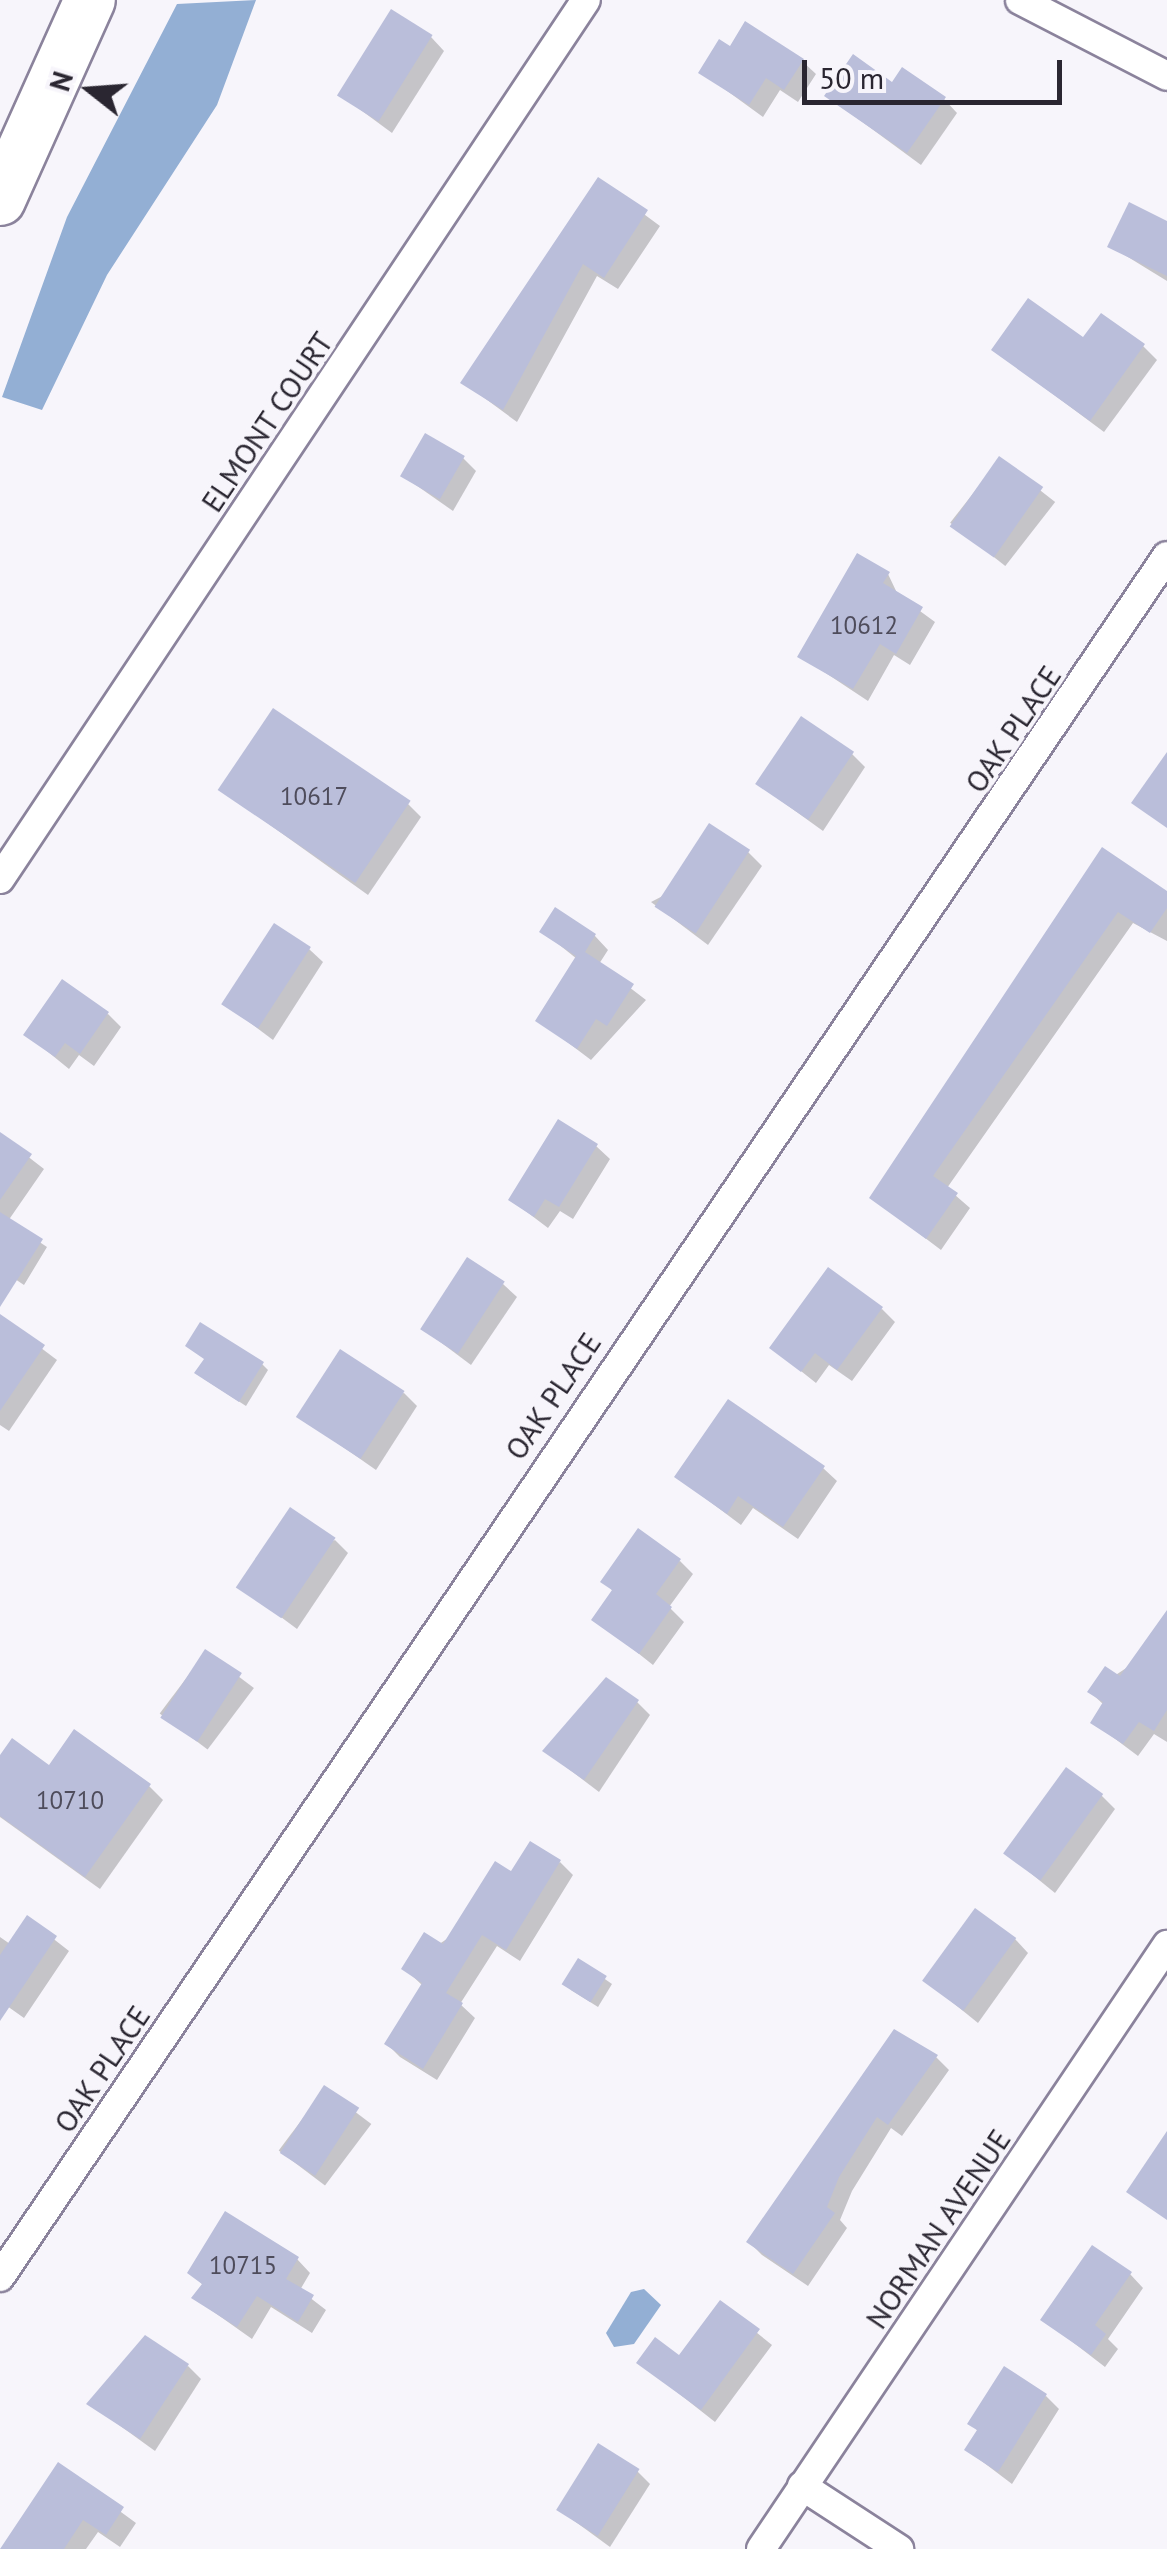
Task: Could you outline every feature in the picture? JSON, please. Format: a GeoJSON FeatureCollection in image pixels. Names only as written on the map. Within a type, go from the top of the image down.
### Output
{"type":"FeatureCollection","features":[{"type":"Feature","properties":{"kind":"highway"},"geometry":{"type":"LineString","coordinates":[[0,200],[90,0]]}},
{"type":"Feature","properties":{"kind":"street","name":"ELMONT COURT"},"geometry":{"type":"LineString","coordinates":[[0,879],[586,0]]}},
{"type":"Feature","properties":{"kind":"street"},"geometry":{"type":"LineString","coordinates":[[1020,0],[1167,76]]}},
{"type":"Feature","properties":{"kind":"street","name":"OAK PLACE"},"geometry":{"type":"LineString","coordinates":[[0,2277],[1167,556]]}},
{"type":"Feature","properties":{"kind":"street","name":"NORMAN AVENUE"},"geometry":{"type":"LineString","coordinates":[[761,2549],[1167,1945]]}},
{"type":"Feature","properties":{"kind":"street"},"geometry":{"type":"LineString","coordinates":[[802,2486],[899,2549]]}},
{"type":"Feature","properties":{"kind":"water"},"geometry":{"type":"Polygon","coordinates":[[[256,0],[217,105],[107,275],[42,410],[2,397],[67,217],[177,4],[256,0]]]}},
{"type":"Feature","properties":{"kind":"water"},"geometry":{"type":"Polygon","coordinates":[[[644,2289],[661,2305],[634,2344],[614,2347],[606,2333],[631,2292],[644,2289]]]}},
{"type":"Feature","properties":{"kind":"building"},"geometry":{"type":"Polygon","coordinates":[[[391,9],[433,35],[379,121],[337,96],[391,9]]]}},
{"type":"Feature","properties":{"kind":"building"},"geometry":{"type":"Polygon","coordinates":[[[745,21],[804,59],[784,90],[766,78],[749,105],[698,73],[719,39],[730,46],[745,21]]]}},
{"type":"Feature","properties":{"kind":"building"},"geometry":{"type":"Polygon","coordinates":[[[853,54],[892,82],[902,67],[946,97],[907,153],[824,96],[853,54]]]}},
{"type":"Feature","properties":{"kind":"building"},"geometry":{"type":"Polygon","coordinates":[[[598,177],[648,210],[604,278],[583,264],[503,410],[460,383],[598,177]]]}},
{"type":"Feature","properties":{"kind":"building"},"geometry":{"type":"Polygon","coordinates":[[[1129,202],[1167,221],[1167,276],[1107,247],[1129,202]]]}},
{"type":"Feature","properties":{"kind":"building"},"geometry":{"type":"Polygon","coordinates":[[[1028,298],[1083,337],[1101,313],[1145,344],[1090,421],[991,350],[1028,298]]]}},
{"type":"Feature","properties":{"kind":"building"},"geometry":{"type":"Polygon","coordinates":[[[425,433],[465,456],[440,499],[400,476],[425,433]]]}},
{"type":"Feature","properties":{"kind":"building"},"geometry":{"type":"Polygon","coordinates":[[[999,456],[1043,487],[994,557],[950,526],[999,456]]]}},
{"type":"Feature","properties":{"kind":"building"},"geometry":{"type":"Polygon","coordinates":[[[857,553],[890,572],[883,583],[923,607],[896,654],[880,644],[853,689],[797,657],[857,553]]]}},
{"type":"Feature","properties":{"kind":"building"},"geometry":{"type":"Polygon","coordinates":[[[273,708],[411,801],[355,883],[218,790],[273,708]]]}},
{"type":"Feature","properties":{"kind":"building"},"geometry":{"type":"Polygon","coordinates":[[[801,716],[854,752],[808,820],[755,784],[801,716]]]}},
{"type":"Feature","properties":{"kind":"building"},"geometry":{"type":"Polygon","coordinates":[[[1167,752],[1167,828],[1131,803],[1167,752]]]}},
{"type":"Feature","properties":{"kind":"building"},"geometry":{"type":"Polygon","coordinates":[[[709,823],[750,850],[696,934],[655,907],[709,823]]]}},
{"type":"Feature","properties":{"kind":"building"},"geometry":{"type":"Polygon","coordinates":[[[1102,847],[1167,891],[1167,908],[1150,933],[1118,912],[933,1176],[958,1193],[926,1239],[869,1198],[1102,847]]]}},
{"type":"Feature","properties":{"kind":"building"},"geometry":{"type":"Polygon","coordinates":[[[555,907],[596,934],[585,952],[634,984],[607,1026],[596,1019],[577,1049],[535,1021],[576,956],[539,932],[555,907]]]}},
{"type":"Feature","properties":{"kind":"building"},"geometry":{"type":"Polygon","coordinates":[[[274,923],[311,947],[258,1028],[221,1004],[274,923]]]}},
{"type":"Feature","properties":{"kind":"building"},"geometry":{"type":"Polygon","coordinates":[[[62,979],[109,1012],[80,1054],[65,1043],[55,1057],[23,1035],[62,979]]]}},
{"type":"Feature","properties":{"kind":"building"},"geometry":{"type":"Polygon","coordinates":[[[558,1119],[598,1144],[559,1207],[545,1199],[534,1217],[508,1200],[558,1119]]]}},
{"type":"Feature","properties":{"kind":"building"},"geometry":{"type":"Polygon","coordinates":[[[0,1132],[32,1154],[0,1200],[0,1132]]]}},
{"type":"Feature","properties":{"kind":"building"},"geometry":{"type":"Polygon","coordinates":[[[0,1212],[43,1239],[0,1307],[0,1212]]]}},
{"type":"Feature","properties":{"kind":"building"},"geometry":{"type":"Polygon","coordinates":[[[467,1257],[505,1282],[458,1354],[420,1329],[467,1257]]]}},
{"type":"Feature","properties":{"kind":"building"},"geometry":{"type":"Polygon","coordinates":[[[828,1267],[883,1307],[837,1370],[815,1353],[801,1372],[769,1348],[828,1267]]]}},
{"type":"Feature","properties":{"kind":"building"},"geometry":{"type":"Polygon","coordinates":[[[0,1314],[45,1345],[0,1411],[0,1314]]]}},
{"type":"Feature","properties":{"kind":"building"},"geometry":{"type":"Polygon","coordinates":[[[200,1322],[264,1362],[239,1402],[194,1373],[204,1359],[185,1346],[200,1322]]]}},
{"type":"Feature","properties":{"kind":"building"},"geometry":{"type":"Polygon","coordinates":[[[340,1349],[405,1391],[360,1459],[296,1417],[340,1349]]]}},
{"type":"Feature","properties":{"kind":"building"},"geometry":{"type":"Polygon","coordinates":[[[728,1399],[825,1466],[783,1527],[738,1496],[727,1514],[674,1477],[728,1399]]]}},
{"type":"Feature","properties":{"kind":"building"},"geometry":{"type":"Polygon","coordinates":[[[290,1507],[336,1538],[281,1618],[236,1587],[290,1507]]]}},
{"type":"Feature","properties":{"kind":"building"},"geometry":{"type":"Polygon","coordinates":[[[638,1528],[681,1559],[656,1594],[672,1607],[639,1654],[591,1620],[612,1590],[600,1582],[638,1528]]]}},
{"type":"Feature","properties":{"kind":"building"},"geometry":{"type":"Polygon","coordinates":[[[1167,1610],[1167,1710],[1154,1731],[1139,1722],[1123,1744],[1090,1723],[1103,1702],[1087,1692],[1105,1666],[1120,1676],[1167,1610]]]}},
{"type":"Feature","properties":{"kind":"building"},"geometry":{"type":"Polygon","coordinates":[[[205,1649],[242,1673],[197,1742],[160,1718],[205,1649]]]}},
{"type":"Feature","properties":{"kind":"building"},"geometry":{"type":"Polygon","coordinates":[[[606,1677],[639,1700],[584,1780],[542,1751],[606,1677]]]}},
{"type":"Feature","properties":{"kind":"building"},"geometry":{"type":"Polygon","coordinates":[[[74,1729],[151,1784],[85,1877],[0,1816],[0,1755],[12,1738],[49,1765],[74,1729]]]}},
{"type":"Feature","properties":{"kind":"building"},"geometry":{"type":"Polygon","coordinates":[[[1066,1767],[1103,1794],[1040,1881],[1003,1854],[1066,1767]]]}},
{"type":"Feature","properties":{"kind":"building"},"geometry":{"type":"Polygon","coordinates":[[[530,1841],[561,1860],[506,1950],[482,1935],[446,1993],[463,2003],[423,2069],[384,2044],[422,1983],[401,1969],[424,1932],[443,1944],[495,1861],[511,1871],[530,1841]]]}},
{"type":"Feature","properties":{"kind":"building"},"geometry":{"type":"Polygon","coordinates":[[[975,1908],[1016,1938],[963,2011],[922,1981],[975,1908]]]}},
{"type":"Feature","properties":{"kind":"building"},"geometry":{"type":"Polygon","coordinates":[[[27,1915],[57,1936],[0,2021],[0,1955],[27,1915]]]}},
{"type":"Feature","properties":{"kind":"building"},"geometry":{"type":"Polygon","coordinates":[[[578,1958],[607,1976],[590,2002],[562,1984],[578,1958]]]}},
{"type":"Feature","properties":{"kind":"building"},"geometry":{"type":"Polygon","coordinates":[[[894,2029],[938,2055],[888,2125],[877,2117],[839,2177],[827,2207],[835,2213],[793,2274],[746,2242],[894,2029]]]}},
{"type":"Feature","properties":{"kind":"building"},"geometry":{"type":"Polygon","coordinates":[[[324,2085],[359,2108],[315,2176],[280,2153],[324,2085]]]}},
{"type":"Feature","properties":{"kind":"building"},"geometry":{"type":"Polygon","coordinates":[[[1167,2131],[1167,2220],[1126,2192],[1167,2131]]]}},
{"type":"Feature","properties":{"kind":"building"},"geometry":{"type":"Polygon","coordinates":[[[225,2211],[299,2257],[286,2279],[314,2295],[298,2322],[257,2296],[237,2327],[191,2298],[202,2284],[187,2273],[225,2211]]]}},
{"type":"Feature","properties":{"kind":"building"},"geometry":{"type":"Polygon","coordinates":[[[1092,2245],[1132,2272],[1095,2325],[1106,2334],[1091,2355],[1040,2320],[1092,2245]]]}},
{"type":"Feature","properties":{"kind":"building"},"geometry":{"type":"Polygon","coordinates":[[[720,2300],[760,2329],[701,2410],[636,2363],[655,2337],[679,2355],[720,2300]]]}},
{"type":"Feature","properties":{"kind":"building"},"geometry":{"type":"Polygon","coordinates":[[[145,2335],[189,2364],[140,2439],[86,2404],[145,2335]]]}},
{"type":"Feature","properties":{"kind":"building"},"geometry":{"type":"Polygon","coordinates":[[[1004,2366],[1047,2394],[998,2472],[964,2450],[977,2430],[967,2424],[1004,2366]]]}},
{"type":"Feature","properties":{"kind":"building"},"geometry":{"type":"Polygon","coordinates":[[[598,2443],[640,2469],[598,2536],[556,2510],[598,2443]]]}},
{"type":"Feature","properties":{"kind":"building"},"geometry":{"type":"Polygon","coordinates":[[[58,2462],[124,2507],[106,2535],[83,2520],[64,2549],[0,2549],[58,2462]]]}}]}
